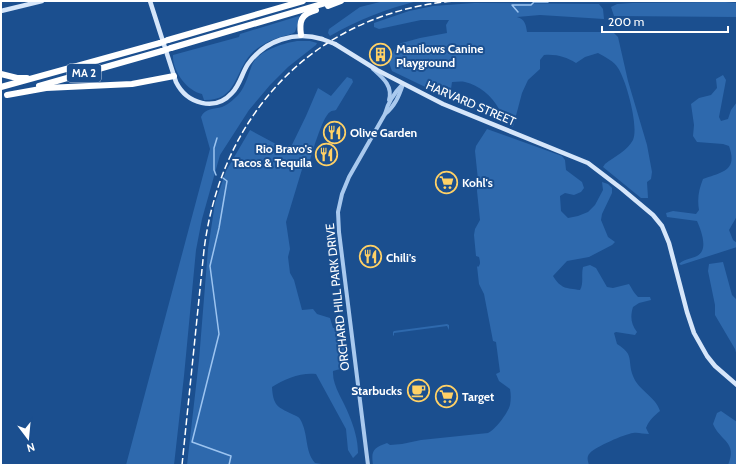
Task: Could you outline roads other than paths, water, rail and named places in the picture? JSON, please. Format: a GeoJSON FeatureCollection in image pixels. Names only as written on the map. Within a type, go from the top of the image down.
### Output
{"type":"FeatureCollection","features":[{"type":"Feature","properties":{"kind":"highway","name":"MA 2"},"geometry":{"type":"LineString","coordinates":[[1,87],[160,43],[303,1]]}},
{"type":"Feature","properties":{"kind":"highway","name":"MA 2"},"geometry":{"type":"LineString","coordinates":[[4,95],[162,51],[332,1]]}},
{"type":"Feature","properties":{"kind":"highway"},"geometry":{"type":"LineString","coordinates":[[301,35],[301,22],[305,14],[341,1]]}},
{"type":"Feature","properties":{"kind":"highway"},"geometry":{"type":"LineString","coordinates":[[1,74],[17,78],[40,77]]}},
{"type":"Feature","properties":{"kind":"highway"},"geometry":{"type":"LineString","coordinates":[[4,95],[46,88],[132,84],[174,76]]}},
{"type":"Feature","properties":{"kind":"main road"},"geometry":{"type":"LineString","coordinates":[[1,11],[42,1]]}},
{"type":"Feature","properties":{"kind":"main road","name":"HARVARD STREET"},"geometry":{"type":"LineString","coordinates":[[151,2],[179,88],[192,100],[204,104],[216,103],[224,100],[234,92],[248,65],[264,48],[278,40],[301,35],[322,39],[335,44],[403,84],[462,112],[588,163],[653,215],[662,226],[668,239],[687,312],[699,342],[715,366],[737,385]]}},
{"type":"Feature","properties":{"kind":"street"},"geometry":{"type":"LineString","coordinates":[[367,64],[382,77],[388,86],[390,93],[387,106]]}},
{"type":"Feature","properties":{"kind":"street","name":"ORCHARD HILL PARK DRIVE"},"geometry":{"type":"LineString","coordinates":[[368,465],[339,232],[338,212],[347,181],[385,114],[387,106],[395,92],[403,84]]}},
{"type":"Feature","properties":{"kind":"street","name":"ORCHARD HILL PARK DRIVE"},"geometry":{"type":"LineString","coordinates":[[385,114],[392,108],[400,95],[403,84]]}},
{"type":"Feature","properties":{"kind":"waterway"},"geometry":{"type":"LineString","coordinates":[[518,12],[512,5],[531,5],[534,2],[548,2]]}},
{"type":"Feature","properties":{"kind":"waterway"},"geometry":{"type":"LineString","coordinates":[[216,175],[214,170],[214,148],[217,138]]}},
{"type":"Feature","properties":{"kind":"waterway"},"geometry":{"type":"LineString","coordinates":[[223,178],[227,181],[219,228],[210,266],[219,334],[192,442],[231,456],[229,465]]}},
{"type":"Feature","properties":{"kind":"railway"},"geometry":{"type":"LineString","coordinates":[[182,465],[204,250],[214,201],[231,156],[254,115],[283,79],[318,50],[358,26],[403,10],[453,1]]}},
{"type":"Feature","properties":{"kind":"place","name":"Manilows Canine Playground"},"geometry":{"type":"Point","coordinates":[381,55]}},
{"type":"Feature","properties":{"kind":"place","name":"Olive Garden"},"geometry":{"type":"Point","coordinates":[335,132]}},
{"type":"Feature","properties":{"kind":"place","name":"Rio Bravo's Tacos & Tequila"},"geometry":{"type":"Point","coordinates":[327,155]}},
{"type":"Feature","properties":{"kind":"place","name":"Kohl's"},"geometry":{"type":"Point","coordinates":[446,182]}},
{"type":"Feature","properties":{"kind":"place","name":"Chili's"},"geometry":{"type":"Point","coordinates":[370,257]}},
{"type":"Feature","properties":{"kind":"place","name":"Starbucks"},"geometry":{"type":"Point","coordinates":[418,390]}},
{"type":"Feature","properties":{"kind":"place","name":"Target"},"geometry":{"type":"Point","coordinates":[446,396]}}]}
